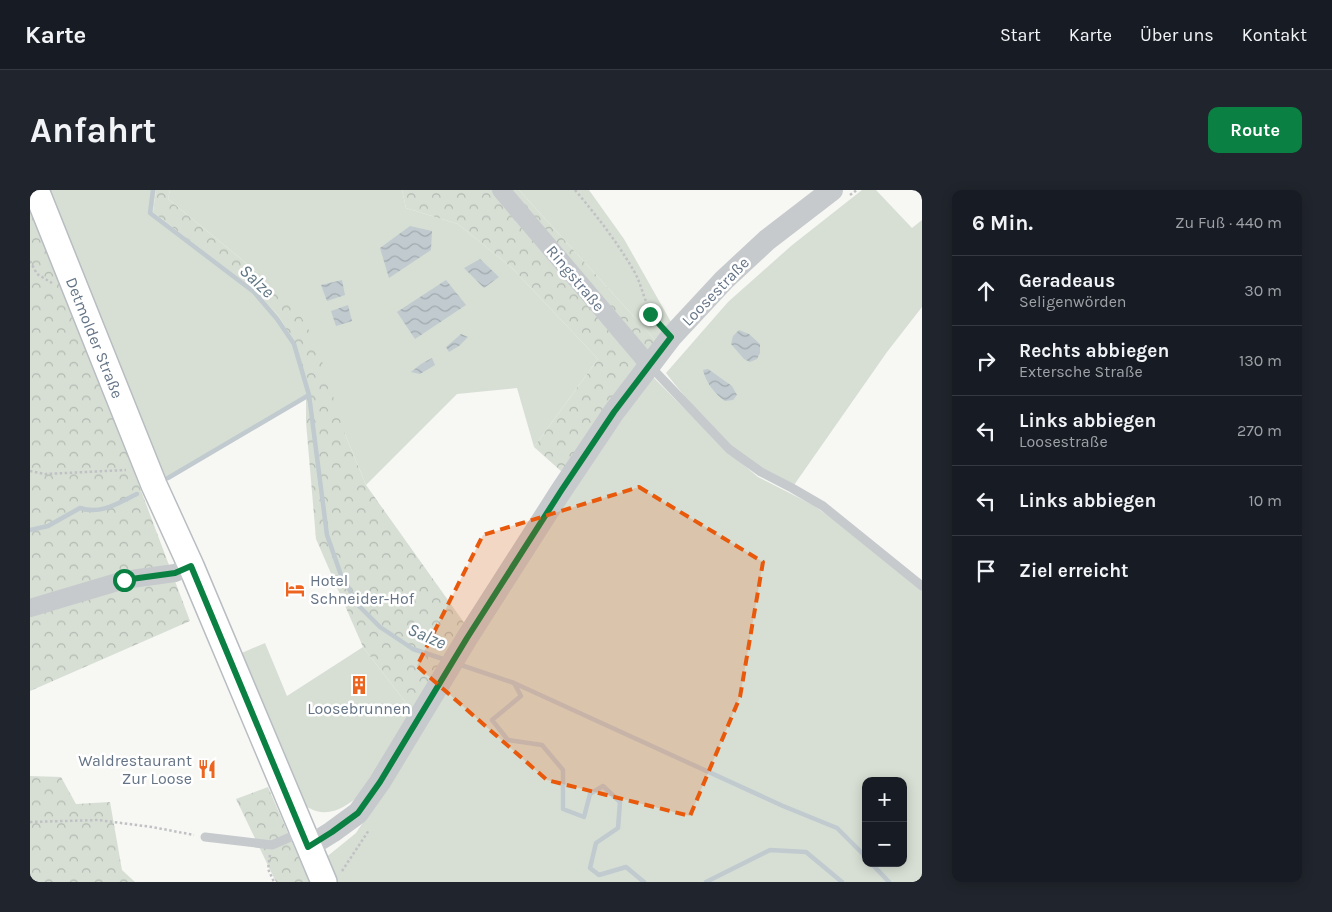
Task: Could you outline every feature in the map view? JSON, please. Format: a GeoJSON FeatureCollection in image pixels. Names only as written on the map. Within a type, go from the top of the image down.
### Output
{"type":"FeatureCollection","features":[{"type":"Feature","properties":{"kind":"main road","name":"Detmolder Straße"},"geometry":{"type":"LineString","coordinates":[[36,190],[154,485],[191,566],[324,882]]}},
{"type":"Feature","properties":{"kind":"street","name":"Ringstraße"},"geometry":{"type":"LineString","coordinates":[[501,190],[650,366]]}},
{"type":"Feature","properties":{"kind":"street","name":"Loosestraße"},"geometry":{"type":"LineString","coordinates":[[305,840],[332,832],[358,813],[380,782],[467,638],[561,491],[614,412],[671,337],[724,280],[767,240],[840,193]]}},
{"type":"Feature","properties":{"kind":"street"},"geometry":{"type":"LineString","coordinates":[[30,608],[124,580],[175,573],[191,566]]}},
{"type":"Feature","properties":{"kind":"lane"},"geometry":{"type":"LineString","coordinates":[[650,366],[729,449],[760,472],[823,506],[922,586]]}},
{"type":"Feature","properties":{"kind":"lane"},"geometry":{"type":"LineString","coordinates":[[205,837],[272,845],[305,840]]}},
{"type":"Feature","properties":{"kind":"path"},"geometry":{"type":"LineString","coordinates":[[575,190],[605,225],[635,273],[650,314],[671,337]]}},
{"type":"Feature","properties":{"kind":"path"},"geometry":{"type":"LineString","coordinates":[[840,193],[857,190]]}},
{"type":"Feature","properties":{"kind":"path"},"geometry":{"type":"LineString","coordinates":[[30,472],[46,474],[133,469]]}},
{"type":"Feature","properties":{"kind":"path"},"geometry":{"type":"LineString","coordinates":[[30,822],[98,820],[152,827],[205,837]]}},
{"type":"Feature","properties":{"kind":"path"},"geometry":{"type":"LineString","coordinates":[[272,845],[268,869],[274,882]]}},
{"type":"Feature","properties":{"kind":"highlighted area"},"geometry":{"type":"Polygon","coordinates":[[[639,487],[763,562],[740,697],[690,816],[547,780],[417,666],[483,535],[639,487]]]}},
{"type":"Feature","properties":{"kind":"green space"},"geometry":{"type":"Polygon","coordinates":[[[47,190],[156,190],[153,212],[254,290],[278,315],[294,342],[310,393],[306,399],[164,482],[47,190]]]}},
{"type":"Feature","properties":{"kind":"green space"},"geometry":{"type":"Polygon","coordinates":[[[156,190],[170,190],[168,199],[257,272],[297,310],[316,342],[345,434],[366,485],[465,624],[413,712],[363,647],[316,539],[306,422],[306,399],[310,393],[294,342],[278,315],[254,290],[153,212],[156,190]]]}},
{"type":"Feature","properties":{"kind":"green space"},"geometry":{"type":"Polygon","coordinates":[[[170,190],[402,190],[406,208],[458,224],[512,268],[598,359],[534,447],[517,388],[457,394],[366,485],[345,434],[257,272],[168,199],[170,190]]]}},
{"type":"Feature","properties":{"kind":"green space"},"geometry":{"type":"Polygon","coordinates":[[[402,190],[519,190],[656,341],[562,472],[534,447],[598,359],[512,268],[458,224],[406,208],[402,190]]]}},
{"type":"Feature","properties":{"kind":"green space"},"geometry":{"type":"Polygon","coordinates":[[[519,190],[589,190],[624,239],[671,322],[656,341],[519,190]]]}},
{"type":"Feature","properties":{"kind":"green space"},"geometry":{"type":"Polygon","coordinates":[[[862,190],[876,190],[912,228],[922,220],[922,307],[887,352],[794,485],[762,470],[736,451],[698,412],[666,373],[728,302],[791,246],[862,190]]]}},
{"type":"Feature","properties":{"kind":"green space"},"geometry":{"type":"Polygon","coordinates":[[[30,195],[190,621],[30,691],[30,195]]]}},
{"type":"Feature","properties":{"kind":"green space"},"geometry":{"type":"Polygon","coordinates":[[[652,376],[727,451],[758,477],[813,505],[872,546],[922,589],[922,882],[328,882],[319,863],[356,833],[406,758],[524,562],[652,376]]]}},
{"type":"Feature","properties":{"kind":"green space"},"geometry":{"type":"Polygon","coordinates":[[[265,643],[287,696],[363,647],[413,712],[360,795],[340,809],[322,812],[302,804],[237,655],[265,643]]]}},
{"type":"Feature","properties":{"kind":"green space"},"geometry":{"type":"Polygon","coordinates":[[[30,776],[61,777],[76,804],[110,802],[122,870],[135,882],[30,882],[30,776]]]}},
{"type":"Feature","properties":{"kind":"green space"},"geometry":{"type":"Polygon","coordinates":[[[268,787],[299,858],[307,861],[316,882],[276,882],[236,799],[268,787]]]}},
{"type":"Feature","properties":{"kind":"water"},"geometry":{"type":"Polygon","coordinates":[[[410,226],[432,231],[431,250],[389,278],[380,248],[410,226]]]}},
{"type":"Feature","properties":{"kind":"water"},"geometry":{"type":"Polygon","coordinates":[[[480,259],[499,277],[484,288],[464,268],[480,259]]]}},
{"type":"Feature","properties":{"kind":"water"},"geometry":{"type":"Polygon","coordinates":[[[342,280],[345,295],[327,301],[321,285],[342,280]]]}},
{"type":"Feature","properties":{"kind":"water"},"geometry":{"type":"Polygon","coordinates":[[[446,280],[466,305],[415,339],[397,312],[446,280]]]}},
{"type":"Feature","properties":{"kind":"water"},"geometry":{"type":"Polygon","coordinates":[[[348,305],[352,321],[336,326],[331,311],[348,305]]]}},
{"type":"Feature","properties":{"kind":"water"},"geometry":{"type":"Polygon","coordinates":[[[739,330],[749,334],[760,344],[760,353],[757,359],[750,362],[744,359],[731,344],[733,336],[739,330]]]}},
{"type":"Feature","properties":{"kind":"water"},"geometry":{"type":"Polygon","coordinates":[[[461,334],[468,337],[449,352],[446,347],[461,334]]]}},
{"type":"Feature","properties":{"kind":"water"},"geometry":{"type":"Polygon","coordinates":[[[432,358],[435,365],[420,374],[411,372],[421,364],[432,358]]]}},
{"type":"Feature","properties":{"kind":"water"},"geometry":{"type":"Polygon","coordinates":[[[708,369],[732,386],[737,395],[733,400],[725,401],[711,388],[703,370],[708,369]]]}},
{"type":"Feature","properties":{"kind":"waterway","name":"Salze"},"geometry":{"type":"LineString","coordinates":[[153,190],[150,213],[254,292],[277,319],[294,344],[309,395],[327,535],[341,575],[359,606],[380,627],[413,649],[446,660]]}},
{"type":"Feature","properties":{"kind":"waterway"},"geometry":{"type":"LineString","coordinates":[[168,478],[309,395]]}},
{"type":"Feature","properties":{"kind":"waterway"},"geometry":{"type":"LineString","coordinates":[[30,530],[48,526],[80,508],[88,510],[102,509],[137,494]]}},
{"type":"Feature","properties":{"kind":"waterway","name":"Salze"},"geometry":{"type":"LineString","coordinates":[[458,664],[514,683],[521,696],[492,720],[508,740],[542,745],[563,770],[563,809],[584,817],[590,794],[603,786],[620,802],[618,828],[596,843],[590,868],[599,875],[626,867],[644,882]]}},
{"type":"Feature","properties":{"kind":"waterway"},"geometry":{"type":"LineString","coordinates":[[514,683],[783,806],[837,828],[862,853]]}},
{"type":"Feature","properties":{"kind":"waterway","name":"Salze"},"geometry":{"type":"LineString","coordinates":[[706,882],[770,850],[806,852],[842,882]]}},
{"type":"Feature","properties":{"kind":"waterway"},"geometry":{"type":"LineString","coordinates":[[875,867],[889,882]]}},
{"type":"Feature","properties":{"kind":"place","name":"Hotel Schneider-Hof"},"geometry":{"type":"Point","coordinates":[295,589]}},
{"type":"Feature","properties":{"kind":"place","name":"Loosebrunnen"},"geometry":{"type":"Point","coordinates":[359,685]}},
{"type":"Feature","properties":{"kind":"place","name":"Waldrestaurant Zur Loose"},"geometry":{"type":"Point","coordinates":[207,769]}},
{"type":"Feature","properties":{"kind":"route"},"geometry":{"type":"LineString","coordinates":[[124,580],[175,573],[191,566],[308,847],[358,813],[380,782],[467,638],[561,491],[614,412],[671,337],[650,314]]}}]}
